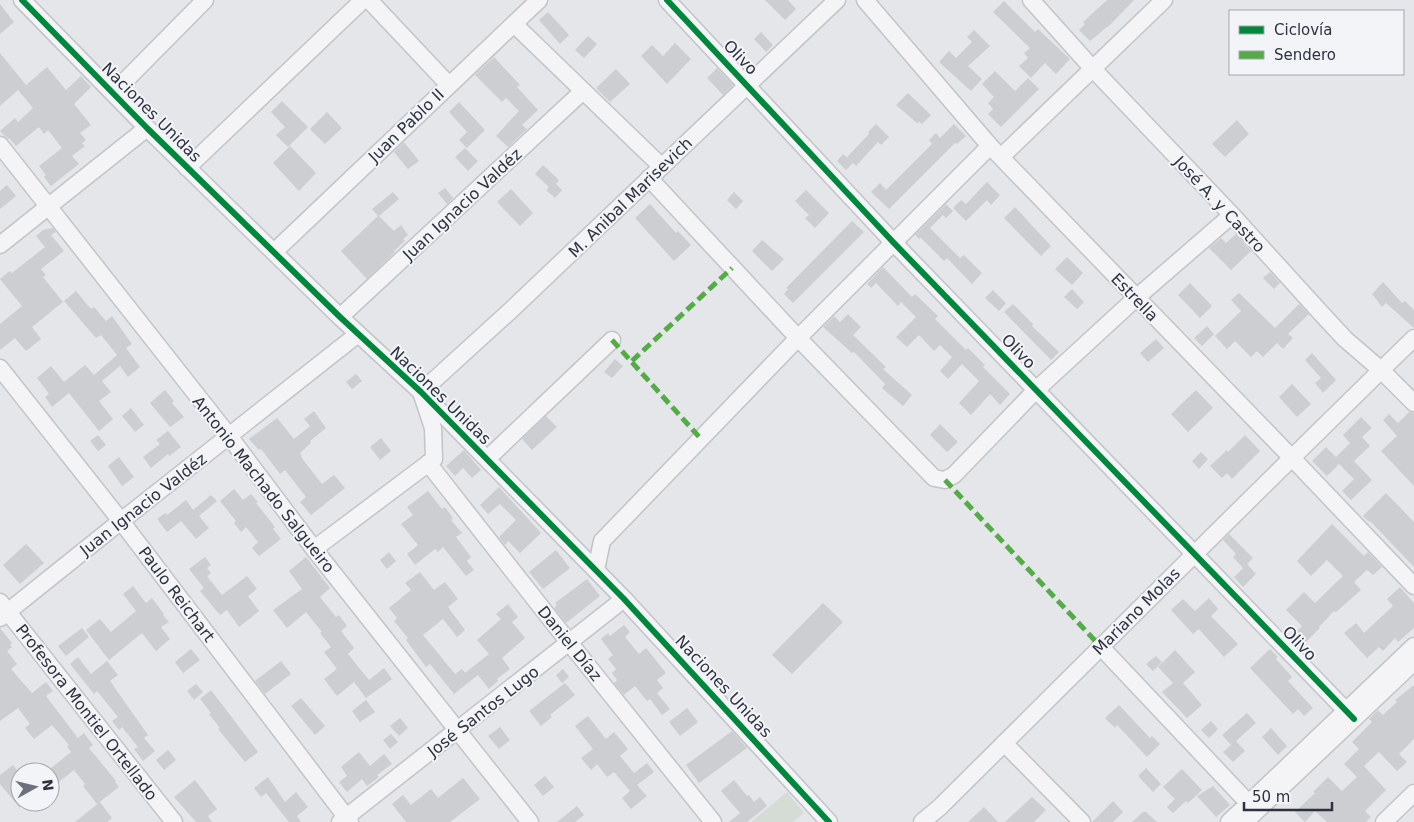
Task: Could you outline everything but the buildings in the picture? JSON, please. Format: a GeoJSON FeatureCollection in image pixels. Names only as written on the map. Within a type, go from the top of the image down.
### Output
{"type":"FeatureCollection","features":[{"type":"Feature","properties":{"kind":"street","name":"Naciones Unidas"},"geometry":{"type":"LineString","coordinates":[[22,0],[187,168],[340,317],[422,392],[624,599],[829,822]]}},
{"type":"Feature","properties":{"kind":"street"},"geometry":{"type":"LineString","coordinates":[[113,93],[205,0]]}},
{"type":"Feature","properties":{"kind":"street"},"geometry":{"type":"LineString","coordinates":[[187,168],[363,0]]}},
{"type":"Feature","properties":{"kind":"street"},"geometry":{"type":"LineString","coordinates":[[369,0],[449,85]]}},
{"type":"Feature","properties":{"kind":"street","name":"Juan Pablo II"},"geometry":{"type":"LineString","coordinates":[[274,252],[539,0]]}},
{"type":"Feature","properties":{"kind":"street","name":"Olivo"},"geometry":{"type":"LineString","coordinates":[[668,0],[893,242],[1350,715]]}},
{"type":"Feature","properties":{"kind":"street","name":"M. Anibal Marisevich"},"geometry":{"type":"LineString","coordinates":[[422,392],[836,0]]}},
{"type":"Feature","properties":{"kind":"street","name":"Estrella"},"geometry":{"type":"LineString","coordinates":[[865,0],[996,152],[1293,458],[1414,586]]}},
{"type":"Feature","properties":{"kind":"street","name":"José A. y Castro"},"geometry":{"type":"LineString","coordinates":[[1031,0],[1345,339],[1381,370],[1414,403]]}},
{"type":"Feature","properties":{"kind":"street"},"geometry":{"type":"LineString","coordinates":[[596,570],[602,541],[893,242],[1093,69],[1164,0]]}},
{"type":"Feature","properties":{"kind":"street"},"geometry":{"type":"LineString","coordinates":[[514,24],[661,166]]}},
{"type":"Feature","properties":{"kind":"street","name":"Juan Ignacio Valdéz"},"geometry":{"type":"LineString","coordinates":[[340,317],[584,91]]}},
{"type":"Feature","properties":{"kind":"street"},"geometry":{"type":"LineString","coordinates":[[0,245],[147,128]]}},
{"type":"Feature","properties":{"kind":"street","name":"Antonio Machado Salgueiro"},"geometry":{"type":"LineString","coordinates":[[0,145],[229,436],[314,549],[530,822]]}},
{"type":"Feature","properties":{"kind":"street"},"geometry":{"type":"LineString","coordinates":[[649,178],[798,338],[934,478],[945,480],[954,475],[1037,389],[1136,298],[1232,215]]}},
{"type":"Feature","properties":{"kind":"street","name":"Juan Ignacio Valdéz"},"geometry":{"type":"LineString","coordinates":[[3,611],[358,334]]}},
{"type":"Feature","properties":{"kind":"street","name":"Mariano Molas"},"geometry":{"type":"LineString","coordinates":[[922,822],[940,807],[1100,646],[1414,338]]}},
{"type":"Feature","properties":{"kind":"street"},"geometry":{"type":"LineString","coordinates":[[487,459],[612,340]]}},
{"type":"Feature","properties":{"kind":"street","name":"Paulo Reichart"},"geometry":{"type":"LineString","coordinates":[[0,368],[121,520],[346,820]]}},
{"type":"Feature","properties":{"kind":"street"},"geometry":{"type":"LineString","coordinates":[[422,392],[432,428],[431,461]]}},
{"type":"Feature","properties":{"kind":"street"},"geometry":{"type":"LineString","coordinates":[[314,549],[442,453],[444,446],[440,412]]}},
{"type":"Feature","properties":{"kind":"street","name":"Daniel Díaz"},"geometry":{"type":"LineString","coordinates":[[431,461],[569,642],[713,822]]}},
{"type":"Feature","properties":{"kind":"street","name":"José Santos Lugo"},"geometry":{"type":"LineString","coordinates":[[346,820],[624,599]]}},
{"type":"Feature","properties":{"kind":"street","name":"Profesora Montiel Ortellado"},"geometry":{"type":"LineString","coordinates":[[3,611],[174,822]]}},
{"type":"Feature","properties":{"kind":"street"},"geometry":{"type":"LineString","coordinates":[[1100,646],[1250,812]]}},
{"type":"Feature","properties":{"kind":"street"},"geometry":{"type":"LineString","coordinates":[[1228,822],[1250,812],[1350,715],[1414,646]]}},
{"type":"Feature","properties":{"kind":"street"},"geometry":{"type":"LineString","coordinates":[[1350,715],[1414,662]]}},
{"type":"Feature","properties":{"kind":"street"},"geometry":{"type":"LineString","coordinates":[[1004,743],[1074,819]]}},
{"type":"Feature","properties":{"kind":"street"},"geometry":{"type":"LineString","coordinates":[[1384,822],[1414,793]]}},
{"type":"Feature","properties":{"kind":"shaded area"},"geometry":{"type":"Polygon","coordinates":[[[787,792],[804,813],[793,822],[751,822],[787,792]]]}},
{"type":"Feature","properties":{"kind":"marked path"},"geometry":{"type":"LineString","coordinates":[[632,361],[732,268]]}},
{"type":"Feature","properties":{"kind":"marked path"},"geometry":{"type":"LineString","coordinates":[[612,340],[701,439]]}},
{"type":"Feature","properties":{"kind":"marked path"},"geometry":{"type":"LineString","coordinates":[[945,480],[1100,646]]}},
{"type":"Feature","properties":{"kind":"cycle path"},"geometry":{"type":"LineString","coordinates":[[22,0],[147,128],[340,317],[421,392],[624,599],[829,822]]}},
{"type":"Feature","properties":{"kind":"cycle path"},"geometry":{"type":"LineString","coordinates":[[667,0],[893,242],[1354,719]]}}]}
